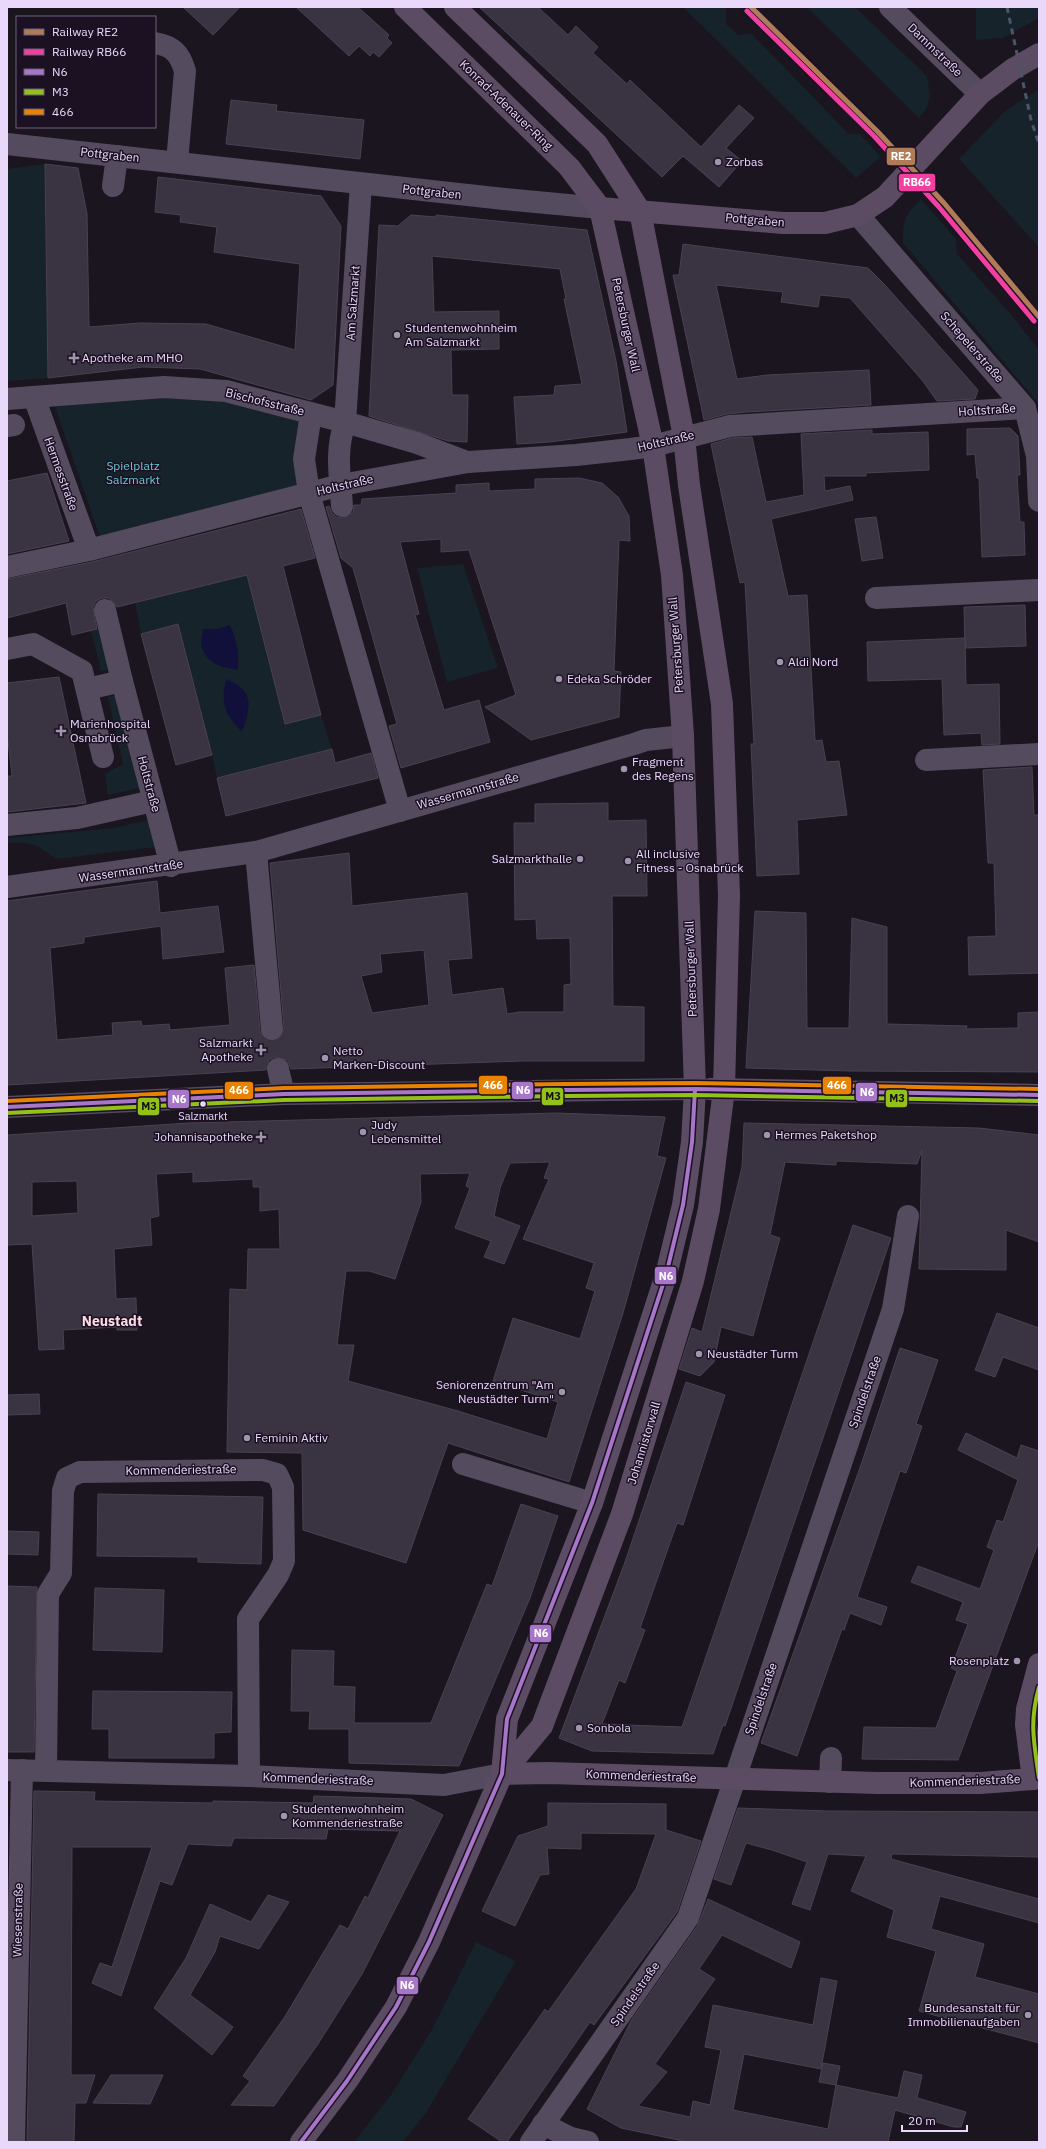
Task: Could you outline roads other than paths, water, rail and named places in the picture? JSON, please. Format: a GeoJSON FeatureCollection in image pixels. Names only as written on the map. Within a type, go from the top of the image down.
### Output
{"type":"FeatureCollection","features":[{"type":"Feature","properties":{"kind":"main road","name":"Konrad-Adenauer-Ring"},"geometry":{"type":"LineString","coordinates":[[405,7],[569,167],[600,208]]}},
{"type":"Feature","properties":{"kind":"main road"},"geometry":{"type":"LineString","coordinates":[[455,7],[597,144],[640,211],[684,437],[690,493],[722,704],[729,895],[724,1089]]}},
{"type":"Feature","properties":{"kind":"main road","name":"Pottgraben"},"geometry":{"type":"LineString","coordinates":[[600,208],[782,223],[825,224],[858,215],[885,197],[980,94],[1012,69],[1039,54]]}},
{"type":"Feature","properties":{"kind":"main road","name":"Petersburger Wall"},"geometry":{"type":"LineString","coordinates":[[600,208],[652,446],[672,575],[683,736],[695,1089]]}},
{"type":"Feature","properties":{"kind":"main road"},"geometry":{"type":"LineString","coordinates":[[695,1089],[1039,1095]]}},
{"type":"Feature","properties":{"kind":"main road","name":"Johannistorwall"},"geometry":{"type":"LineString","coordinates":[[502,1774],[506,1719],[592,1503],[666,1275],[683,1205],[692,1142],[695,1089]]}},
{"type":"Feature","properties":{"kind":"main road","name":"Johannistorwall"},"geometry":{"type":"LineString","coordinates":[[301,2142],[347,2081],[396,2007],[429,1942],[502,1774],[542,1726],[622,1514],[693,1281],[709,1209],[724,1089]]}},
{"type":"Feature","properties":{"kind":"main road"},"geometry":{"type":"LineString","coordinates":[[1036,1779],[1026,1725],[1027,1709],[1039,1664]]}},
{"type":"Feature","properties":{"kind":"main road"},"geometry":{"type":"LineString","coordinates":[[1036,1779],[1039,1758]]}},
{"type":"Feature","properties":{"kind":"main road","name":"Kommenderiestraße"},"geometry":{"type":"LineString","coordinates":[[502,1774],[549,1773],[830,1782],[980,1784],[1036,1779]]}},
{"type":"Feature","properties":{"kind":"street","name":"Dammstraße"},"geometry":{"type":"LineString","coordinates":[[892,8],[980,94]]}},
{"type":"Feature","properties":{"kind":"street"},"geometry":{"type":"LineString","coordinates":[[156,43],[170,47],[181,58],[185,71],[177,162]]}},
{"type":"Feature","properties":{"kind":"street","name":"Pottgraben"},"geometry":{"type":"LineString","coordinates":[[7,144],[177,162],[361,184],[600,208]]}},
{"type":"Feature","properties":{"kind":"street"},"geometry":{"type":"LineString","coordinates":[[113,186],[117,156]]}},
{"type":"Feature","properties":{"kind":"street","name":"Am Salzmarkt"},"geometry":{"type":"LineString","coordinates":[[341,495],[338,463],[339,439],[345,422],[361,184]]}},
{"type":"Feature","properties":{"kind":"street","name":"Schepelerstraße"},"geometry":{"type":"LineString","coordinates":[[858,215],[1024,408],[1037,456],[1039,501]]}},
{"type":"Feature","properties":{"kind":"street","name":"Bischofsstraße"},"geometry":{"type":"LineString","coordinates":[[7,399],[164,387],[226,391],[345,422],[417,443],[468,462]]}},
{"type":"Feature","properties":{"kind":"street","name":"Hermesstraße"},"geometry":{"type":"LineString","coordinates":[[34,397],[89,550]]}},
{"type":"Feature","properties":{"kind":"street","name":"Holtstraße"},"geometry":{"type":"LineString","coordinates":[[7,567],[89,550],[309,493],[341,495],[468,462],[576,455],[652,446],[730,426],[1024,408]]}},
{"type":"Feature","properties":{"kind":"street"},"geometry":{"type":"LineString","coordinates":[[309,493],[304,458],[311,414]]}},
{"type":"Feature","properties":{"kind":"street","name":"Holtstraße"},"geometry":{"type":"LineString","coordinates":[[309,493],[400,811]]}},
{"type":"Feature","properties":{"kind":"street"},"geometry":{"type":"LineString","coordinates":[[876,598],[1039,590]]}},
{"type":"Feature","properties":{"kind":"street","name":"Holtstraße"},"geometry":{"type":"LineString","coordinates":[[105,610],[170,866]]}},
{"type":"Feature","properties":{"kind":"street"},"geometry":{"type":"LineString","coordinates":[[7,649],[33,644],[82,671],[103,757]]}},
{"type":"Feature","properties":{"kind":"street"},"geometry":{"type":"LineString","coordinates":[[86,689],[122,681]]}},
{"type":"Feature","properties":{"kind":"street","name":"Wassermannstraße"},"geometry":{"type":"LineString","coordinates":[[7,888],[170,866],[256,852],[646,740],[683,736]]}},
{"type":"Feature","properties":{"kind":"street"},"geometry":{"type":"LineString","coordinates":[[926,760],[1039,754]]}},
{"type":"Feature","properties":{"kind":"street"},"geometry":{"type":"LineString","coordinates":[[7,825],[77,818],[153,801]]}},
{"type":"Feature","properties":{"kind":"street"},"geometry":{"type":"LineString","coordinates":[[256,852],[272,1029]]}},
{"type":"Feature","properties":{"kind":"street"},"geometry":{"type":"LineString","coordinates":[[278,1069],[284,1094]]}},
{"type":"Feature","properties":{"kind":"street"},"geometry":{"type":"LineString","coordinates":[[7,1108],[284,1094],[695,1089]]}},
{"type":"Feature","properties":{"kind":"street","name":"Spindelstraße"},"geometry":{"type":"LineString","coordinates":[[530,2142],[688,1918],[893,1309],[908,1216]]}},
{"type":"Feature","properties":{"kind":"street"},"geometry":{"type":"LineString","coordinates":[[463,1464],[592,1503]]}},
{"type":"Feature","properties":{"kind":"street","name":"Kommenderiestraße"},"geometry":{"type":"LineString","coordinates":[[46,1770],[48,1594],[61,1573],[63,1491],[67,1478],[80,1472],[263,1470],[277,1474],[283,1487],[284,1561],[278,1575],[248,1619],[249,1776]]}},
{"type":"Feature","properties":{"kind":"street"},"geometry":{"type":"LineString","coordinates":[[830,1782],[831,1758]]}},
{"type":"Feature","properties":{"kind":"street","name":"Kommenderiestraße"},"geometry":{"type":"LineString","coordinates":[[14,1770],[249,1776],[444,1785],[502,1774]]}},
{"type":"Feature","properties":{"kind":"street","name":"Wiesenstraße"},"geometry":{"type":"LineString","coordinates":[[14,1770],[14,2142]]}},
{"type":"Feature","properties":{"kind":"street"},"geometry":{"type":"LineString","coordinates":[[543,2124],[571,2138],[588,2142]]}},
{"type":"Feature","properties":{"kind":"tunnel"},"geometry":{"type":"LineString","coordinates":[[272,1029],[278,1069]]}},
{"type":"Feature","properties":{"kind":"railway"},"geometry":{"type":"LineString","coordinates":[[1007,7],[1031,120],[1039,144]]}},
{"type":"Feature","properties":{"kind":"rail line","name":"RE2"},"geometry":{"type":"LineString","coordinates":[[751,7],[878,132],[944,203],[1039,317]]}},
{"type":"Feature","properties":{"kind":"rail line","name":"RB66"},"geometry":{"type":"LineString","coordinates":[[747,11],[874,136],[939,207],[1034,321]]}},
{"type":"Feature","properties":{"kind":"place","name":"Zorbas"},"geometry":{"type":"Point","coordinates":[718,162]}},
{"type":"Feature","properties":{"kind":"place","name":"Studentenwohnheim Am Salzmarkt"},"geometry":{"type":"Point","coordinates":[397,335]}},
{"type":"Feature","properties":{"kind":"place","name":"Apotheke am MHO"},"geometry":{"type":"Point","coordinates":[74,358]}},
{"type":"Feature","properties":{"kind":"place","name":"Aldi Nord"},"geometry":{"type":"Point","coordinates":[780,662]}},
{"type":"Feature","properties":{"kind":"place","name":"Edeka Schröder"},"geometry":{"type":"Point","coordinates":[559,679]}},
{"type":"Feature","properties":{"kind":"place","name":"Marienhospital Osnabrück"},"geometry":{"type":"Point","coordinates":[61,731]}},
{"type":"Feature","properties":{"kind":"place","name":"Fragment des Regens"},"geometry":{"type":"Point","coordinates":[624,769]}},
{"type":"Feature","properties":{"kind":"place","name":"Salzmarkthalle"},"geometry":{"type":"Point","coordinates":[580,859]}},
{"type":"Feature","properties":{"kind":"place","name":"All inclusive Fitness - Osnabrück"},"geometry":{"type":"Point","coordinates":[628,861]}},
{"type":"Feature","properties":{"kind":"place","name":"Salzmarkt Apotheke"},"geometry":{"type":"Point","coordinates":[261,1050]}},
{"type":"Feature","properties":{"kind":"place","name":"Netto Marken-Discount"},"geometry":{"type":"Point","coordinates":[325,1058]}},
{"type":"Feature","properties":{"kind":"place","name":"Salzmarkt"},"geometry":{"type":"Point","coordinates":[203,1104]}},
{"type":"Feature","properties":{"kind":"place","name":"Judy Lebensmittel"},"geometry":{"type":"Point","coordinates":[363,1132]}},
{"type":"Feature","properties":{"kind":"place","name":"Hermes Paketshop"},"geometry":{"type":"Point","coordinates":[767,1135]}},
{"type":"Feature","properties":{"kind":"place","name":"Johannisapotheke"},"geometry":{"type":"Point","coordinates":[261,1137]}},
{"type":"Feature","properties":{"kind":"place","name":"Neustädter Turm"},"geometry":{"type":"Point","coordinates":[699,1354]}},
{"type":"Feature","properties":{"kind":"place","name":"Seniorenzentrum \"Am Neustädter Turm\""},"geometry":{"type":"Point","coordinates":[562,1392]}},
{"type":"Feature","properties":{"kind":"place","name":"Feminin Aktiv"},"geometry":{"type":"Point","coordinates":[247,1438]}},
{"type":"Feature","properties":{"kind":"place","name":"Rosenplatz"},"geometry":{"type":"Point","coordinates":[1017,1661]}},
{"type":"Feature","properties":{"kind":"place","name":"Sonbola"},"geometry":{"type":"Point","coordinates":[579,1728]}},
{"type":"Feature","properties":{"kind":"place","name":"Studentenwohnheim Kommenderiestraße"},"geometry":{"type":"Point","coordinates":[284,1816]}},
{"type":"Feature","properties":{"kind":"place","name":"Bundesanstalt für Immobilienaufgaben"},"geometry":{"type":"Point","coordinates":[1028,2015]}},
{"type":"Feature","properties":{"kind":"district","name":"Neustadt"},"geometry":{"type":"Point","coordinates":[112,1321]}},
{"type":"Feature","properties":{"kind":"park label","name":"Spielplatz Salzmarkt"},"geometry":{"type":"Point","coordinates":[133,473]}}]}
